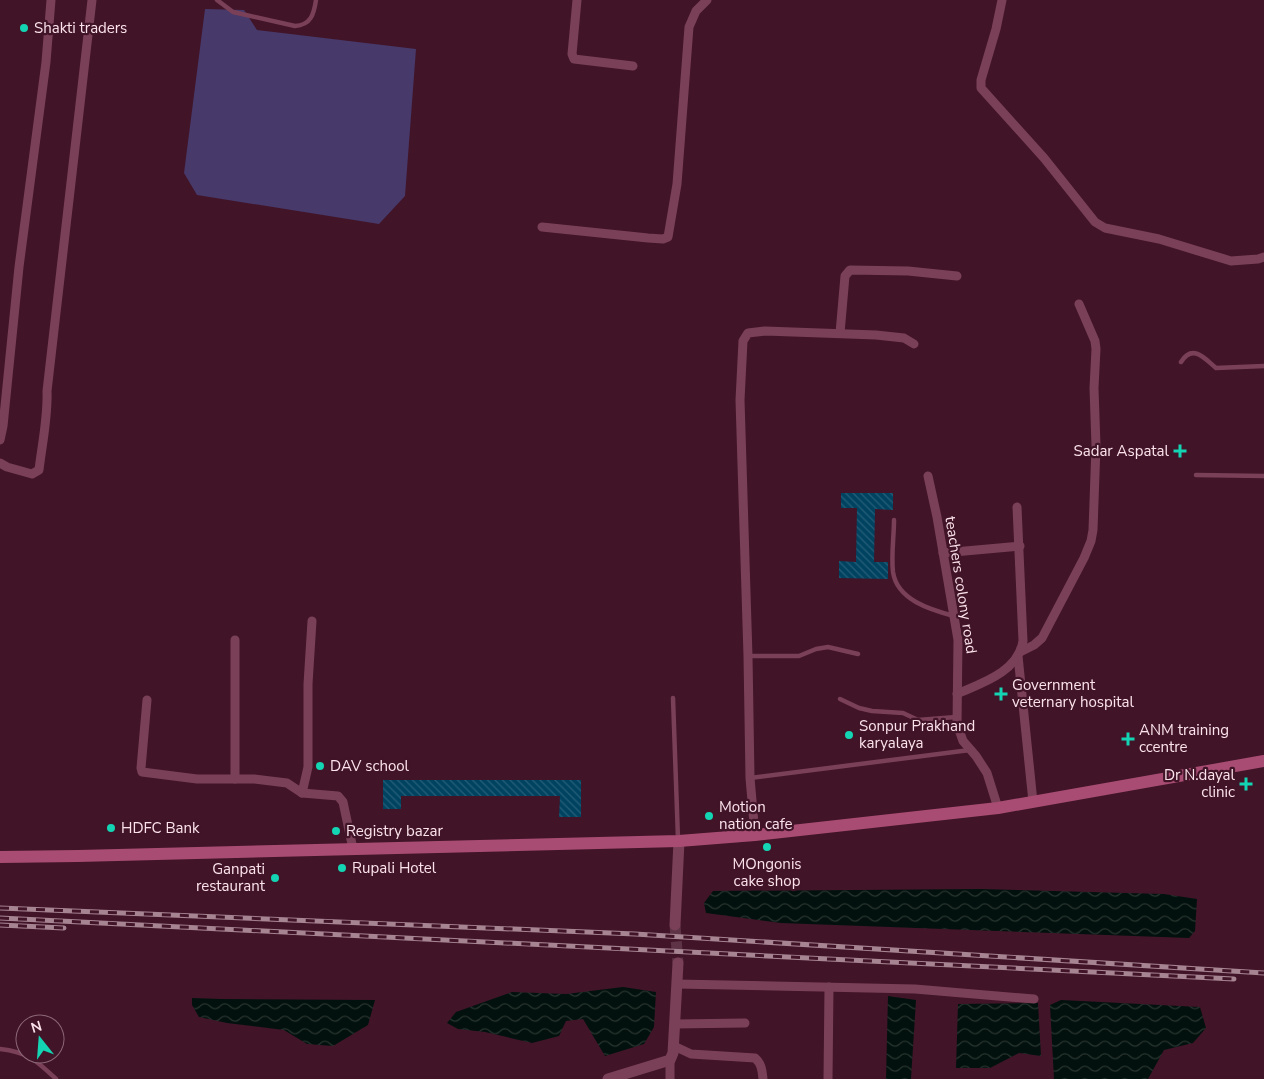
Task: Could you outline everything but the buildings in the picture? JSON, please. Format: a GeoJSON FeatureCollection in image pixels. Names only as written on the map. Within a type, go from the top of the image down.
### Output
{"type":"FeatureCollection","features":[{"type":"Feature","properties":{"kind":"main road"},"geometry":{"type":"LineString","coordinates":[[0,857],[678,841],[755,835],[998,808],[1264,761]]}},
{"type":"Feature","properties":{"kind":"street"},"geometry":{"type":"LineString","coordinates":[[0,440],[19,268],[46,62],[51,0]]}},
{"type":"Feature","properties":{"kind":"street"},"geometry":{"type":"LineString","coordinates":[[0,463],[7,467],[32,474],[39,470],[43,434],[47,422],[47,391],[92,0]]}},
{"type":"Feature","properties":{"kind":"street"},"geometry":{"type":"LineString","coordinates":[[577,0],[572,54],[574,59],[633,66]]}},
{"type":"Feature","properties":{"kind":"street"},"geometry":{"type":"LineString","coordinates":[[542,227],[632,237],[663,239],[668,237],[677,184],[689,26],[696,11],[707,0]]}},
{"type":"Feature","properties":{"kind":"street"},"geometry":{"type":"LineString","coordinates":[[1002,0],[994,37],[980,85],[981,88],[1044,158],[1095,222],[1105,228],[1159,239],[1231,261],[1264,257]]}},
{"type":"Feature","properties":{"kind":"street"},"geometry":{"type":"LineString","coordinates":[[840,334],[845,276],[850,270],[908,271],[957,276]]}},
{"type":"Feature","properties":{"kind":"street"},"geometry":{"type":"LineString","coordinates":[[957,694],[991,679],[1006,668],[1019,654],[1042,638],[1084,558],[1092,536],[1096,446],[1094,388],[1096,349],[1095,341],[1079,304]]}},
{"type":"Feature","properties":{"kind":"street"},"geometry":{"type":"LineString","coordinates":[[755,835],[750,778],[740,400],[743,341],[748,332],[753,331],[898,337],[914,344]]}},
{"type":"Feature","properties":{"kind":"street","name":"teachers colony road"},"geometry":{"type":"LineString","coordinates":[[928,476],[954,616],[959,655],[957,724],[963,741],[987,773],[998,808]]}},
{"type":"Feature","properties":{"kind":"street"},"geometry":{"type":"LineString","coordinates":[[1017,507],[1024,641],[1019,654],[1033,802]]}},
{"type":"Feature","properties":{"kind":"street"},"geometry":{"type":"LineString","coordinates":[[943,553],[1020,546]]}},
{"type":"Feature","properties":{"kind":"street"},"geometry":{"type":"LineString","coordinates":[[302,793],[308,767],[308,684],[312,621]]}},
{"type":"Feature","properties":{"kind":"street"},"geometry":{"type":"LineString","coordinates":[[235,640],[235,779]]}},
{"type":"Feature","properties":{"kind":"street"},"geometry":{"type":"LineString","coordinates":[[147,700],[140,768],[142,772],[197,779],[254,779],[287,783],[302,793],[335,795],[341,799],[352,849]]}},
{"type":"Feature","properties":{"kind":"street"},"geometry":{"type":"LineString","coordinates":[[675,925],[678,841]]}},
{"type":"Feature","properties":{"kind":"street"},"geometry":{"type":"LineString","coordinates":[[670,1079],[670,1060],[674,1046],[678,962]]}},
{"type":"Feature","properties":{"kind":"street"},"geometry":{"type":"LineString","coordinates":[[677,984],[915,989],[1034,999]]}},
{"type":"Feature","properties":{"kind":"street"},"geometry":{"type":"LineString","coordinates":[[828,1079],[829,986]]}},
{"type":"Feature","properties":{"kind":"street"},"geometry":{"type":"LineString","coordinates":[[675,1024],[745,1024]]}},
{"type":"Feature","properties":{"kind":"street"},"geometry":{"type":"LineString","coordinates":[[674,1046],[690,1054],[755,1058],[759,1061],[763,1079]]}},
{"type":"Feature","properties":{"kind":"street"},"geometry":{"type":"LineString","coordinates":[[608,1079],[670,1060]]}},
{"type":"Feature","properties":{"kind":"lane"},"geometry":{"type":"LineString","coordinates":[[217,0],[233,12],[295,26],[302,26],[311,18],[316,0]]}},
{"type":"Feature","properties":{"kind":"lane"},"geometry":{"type":"LineString","coordinates":[[1181,362],[1187,355],[1194,353],[1202,356],[1216,368],[1264,366]]}},
{"type":"Feature","properties":{"kind":"lane"},"geometry":{"type":"LineString","coordinates":[[1196,475],[1264,476]]}},
{"type":"Feature","properties":{"kind":"lane"},"geometry":{"type":"LineString","coordinates":[[894,520],[893,572],[900,588],[909,598],[919,604],[954,616]]}},
{"type":"Feature","properties":{"kind":"lane"},"geometry":{"type":"LineString","coordinates":[[748,656],[800,656],[816,649],[828,647],[858,654]]}},
{"type":"Feature","properties":{"kind":"lane"},"geometry":{"type":"LineString","coordinates":[[674,698],[678,841]]}},
{"type":"Feature","properties":{"kind":"lane"},"geometry":{"type":"LineString","coordinates":[[840,699],[859,708],[872,711],[903,713],[918,720],[956,717]]}},
{"type":"Feature","properties":{"kind":"lane"},"geometry":{"type":"LineString","coordinates":[[750,778],[971,750]]}},
{"type":"Feature","properties":{"kind":"lane"},"geometry":{"type":"LineString","coordinates":[[0,1050],[26,1054],[36,1060],[56,1079]]}},
{"type":"Feature","properties":{"kind":"shaded area"},"geometry":{"type":"Polygon","coordinates":[[[205,9],[244,10],[257,30],[416,49],[405,196],[379,224],[197,195],[184,173],[205,9]]]}},
{"type":"Feature","properties":{"kind":"water"},"geometry":{"type":"Polygon","coordinates":[[[980,889],[1164,894],[1197,899],[1195,931],[1189,938],[781,923],[706,913],[704,903],[713,891],[980,889]]]}},
{"type":"Feature","properties":{"kind":"water"},"geometry":{"type":"Polygon","coordinates":[[[623,987],[656,992],[654,1027],[644,1044],[605,1056],[583,1019],[566,1021],[559,1036],[532,1043],[485,1032],[458,1029],[447,1023],[456,1012],[512,992],[566,994],[623,987]]]}},
{"type":"Feature","properties":{"kind":"water"},"geometry":{"type":"Polygon","coordinates":[[[888,996],[916,1000],[911,1079],[886,1079],[888,996]]]}},
{"type":"Feature","properties":{"kind":"water"},"geometry":{"type":"Polygon","coordinates":[[[192,998],[375,1000],[368,1025],[333,1046],[307,1044],[284,1030],[227,1023],[199,1017],[192,1005],[192,998]]]}},
{"type":"Feature","properties":{"kind":"water"},"geometry":{"type":"Polygon","coordinates":[[[1061,1000],[1200,1007],[1206,1028],[1193,1043],[1164,1050],[1148,1079],[1054,1079],[1050,1005],[1061,1000]]]}},
{"type":"Feature","properties":{"kind":"water"},"geometry":{"type":"Polygon","coordinates":[[[1038,1003],[1041,1056],[1019,1053],[990,1068],[956,1068],[958,1004],[1038,1003]]]}},
{"type":"Feature","properties":{"kind":"tunnel"},"geometry":{"type":"LineString","coordinates":[[675,925],[678,963]]}},
{"type":"Feature","properties":{"kind":"railway"},"geometry":{"type":"LineString","coordinates":[[0,908],[635,934],[1264,973]]}},
{"type":"Feature","properties":{"kind":"railway"},"geometry":{"type":"LineString","coordinates":[[0,918],[1234,979]]}},
{"type":"Feature","properties":{"kind":"railway"},"geometry":{"type":"LineString","coordinates":[[0,925],[64,928]]}},
{"type":"Feature","properties":{"kind":"place","name":"Shakti traders"},"geometry":{"type":"Point","coordinates":[24,28]}},
{"type":"Feature","properties":{"kind":"place","name":"Sadar Aspatal"},"geometry":{"type":"Point","coordinates":[1180,451]}},
{"type":"Feature","properties":{"kind":"place","name":"Government veternary hospital"},"geometry":{"type":"Point","coordinates":[1001,694]}},
{"type":"Feature","properties":{"kind":"place","name":"Sonpur Prakhand karyalaya"},"geometry":{"type":"Point","coordinates":[849,735]}},
{"type":"Feature","properties":{"kind":"place","name":"ANM training ccentre"},"geometry":{"type":"Point","coordinates":[1128,739]}},
{"type":"Feature","properties":{"kind":"place","name":"DAV school"},"geometry":{"type":"Point","coordinates":[320,766]}},
{"type":"Feature","properties":{"kind":"place","name":"Dr N.dayal clinic"},"geometry":{"type":"Point","coordinates":[1246,784]}},
{"type":"Feature","properties":{"kind":"place","name":"Motion nation cafe"},"geometry":{"type":"Point","coordinates":[709,816]}},
{"type":"Feature","properties":{"kind":"place","name":"HDFC Bank"},"geometry":{"type":"Point","coordinates":[111,828]}},
{"type":"Feature","properties":{"kind":"place","name":"Registry bazar"},"geometry":{"type":"Point","coordinates":[336,831]}},
{"type":"Feature","properties":{"kind":"place","name":"MOngonis cake shop"},"geometry":{"type":"Point","coordinates":[767,847]}},
{"type":"Feature","properties":{"kind":"place","name":"Rupali Hotel"},"geometry":{"type":"Point","coordinates":[342,868]}},
{"type":"Feature","properties":{"kind":"place","name":"Ganpati restaurant"},"geometry":{"type":"Point","coordinates":[275,878]}}]}
